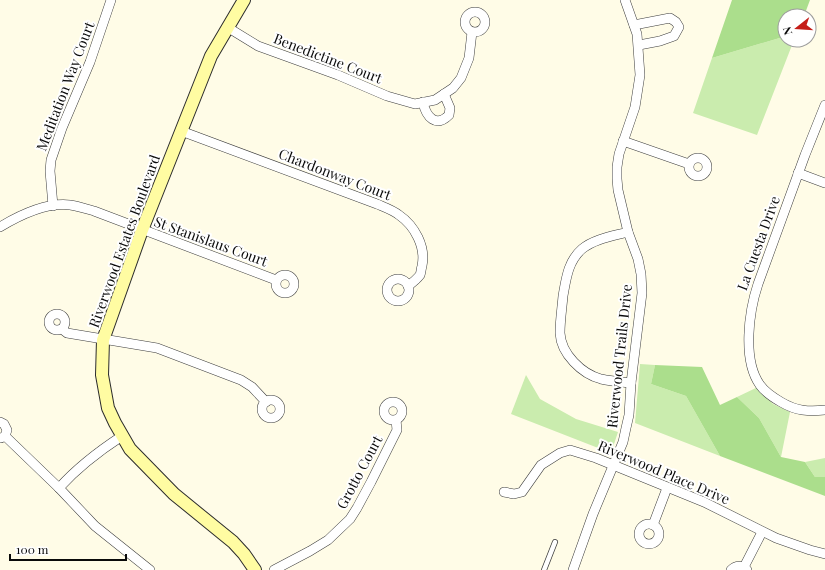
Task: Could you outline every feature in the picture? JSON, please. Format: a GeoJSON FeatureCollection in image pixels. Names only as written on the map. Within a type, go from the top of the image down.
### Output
{"type":"FeatureCollection","features":[{"type":"Feature","properties":{"kind":"street","name":"Meditation Way Court"},"geometry":{"type":"LineString","coordinates":[[53,206],[50,171],[51,160],[62,128],[90,62],[111,0]]}},
{"type":"Feature","properties":{"kind":"street","name":"Riverwood Estates Boulevard"},"geometry":{"type":"LineString","coordinates":[[244,0],[211,56],[142,230],[103,340],[102,375],[108,408],[130,449],[142,463],[174,494],[232,542],[244,554],[255,570]]}},
{"type":"Feature","properties":{"kind":"street","name":"Riverwood Trails Drive"},"geometry":{"type":"LineString","coordinates":[[573,570],[612,464],[623,442],[629,415],[631,383],[642,293],[641,274],[638,260],[628,232],[618,190],[617,179],[617,167],[623,142],[635,107],[640,75],[637,34],[625,0]]}},
{"type":"Feature","properties":{"kind":"street"},"geometry":{"type":"LineString","coordinates":[[634,25],[670,18],[676,22],[679,27],[674,36],[660,41],[638,45]]}},
{"type":"Feature","properties":{"kind":"street","name":"Benedictine Court"},"geometry":{"type":"LineString","coordinates":[[227,27],[258,46],[338,75],[387,96],[415,104],[435,100],[452,88],[460,78],[466,68],[469,58],[472,32]]}},
{"type":"Feature","properties":{"kind":"street"},"geometry":{"type":"LineString","coordinates":[[423,102],[424,109],[432,120],[444,120],[449,115],[450,108],[444,94]]}},
{"type":"Feature","properties":{"kind":"street","name":"La Cuesta Drive"},"geometry":{"type":"LineString","coordinates":[[825,105],[798,173],[758,284],[752,302],[749,333],[752,366],[760,385],[777,400],[796,409],[802,411],[825,410]]}},
{"type":"Feature","properties":{"kind":"street","name":"Chardonway Court"},"geometry":{"type":"LineString","coordinates":[[181,131],[398,214],[406,220],[417,236],[423,253],[420,275],[408,286]]}},
{"type":"Feature","properties":{"kind":"street"},"geometry":{"type":"LineString","coordinates":[[623,142],[689,164]]}},
{"type":"Feature","properties":{"kind":"street"},"geometry":{"type":"LineString","coordinates":[[798,173],[825,183]]}},
{"type":"Feature","properties":{"kind":"street","name":"St Stanislaus Court"},"geometry":{"type":"LineString","coordinates":[[0,227],[24,214],[53,206],[69,205],[81,207],[276,280]]}},
{"type":"Feature","properties":{"kind":"street"},"geometry":{"type":"LineString","coordinates":[[628,232],[604,238],[582,249],[569,266],[566,278],[560,334],[563,346],[569,356],[576,365],[588,374],[600,379],[631,383]]}},
{"type":"Feature","properties":{"kind":"street"},"geometry":{"type":"LineString","coordinates":[[62,328],[67,333],[158,348],[241,380],[252,387],[266,402]]}},
{"type":"Feature","properties":{"kind":"street","name":"Grotto Court"},"geometry":{"type":"LineString","coordinates":[[274,570],[328,540],[350,519],[358,508],[397,430],[396,420]]}},
{"type":"Feature","properties":{"kind":"street"},"geometry":{"type":"LineString","coordinates":[[0,422],[4,424],[7,430],[3,437],[59,488],[100,530],[150,570]]}},
{"type":"Feature","properties":{"kind":"street"},"geometry":{"type":"LineString","coordinates":[[59,488],[68,478],[102,449],[122,436]]}},
{"type":"Feature","properties":{"kind":"street","name":"Riverwood Place Drive"},"geometry":{"type":"LineString","coordinates":[[504,492],[514,494],[522,492],[541,465],[560,453],[570,450],[612,464],[704,502],[762,532],[792,545],[825,554]]}},
{"type":"Feature","properties":{"kind":"street"},"geometry":{"type":"LineString","coordinates":[[653,525],[667,488]]}},
{"type":"Feature","properties":{"kind":"street"},"geometry":{"type":"LineString","coordinates":[[731,570],[736,566],[745,569],[762,532]]}},
{"type":"Feature","properties":{"kind":"lane"},"geometry":{"type":"LineString","coordinates":[[544,570],[555,542]]}},
{"type":"Feature","properties":{"kind":"green space"},"geometry":{"type":"Polygon","coordinates":[[[732,0],[810,0],[807,8],[777,8],[777,39],[712,58],[732,0]]]}},
{"type":"Feature","properties":{"kind":"green space"},"geometry":{"type":"Polygon","coordinates":[[[777,39],[777,48],[791,48],[757,135],[693,113],[712,58],[777,39]]]}},
{"type":"Feature","properties":{"kind":"green space"},"geometry":{"type":"Polygon","coordinates":[[[640,364],[655,365],[651,384],[686,396],[720,456],[635,423],[640,364]]]}},
{"type":"Feature","properties":{"kind":"green space"},"geometry":{"type":"Polygon","coordinates":[[[655,365],[702,367],[720,405],[737,397],[759,418],[781,457],[805,462],[815,477],[825,477],[825,496],[720,456],[686,396],[651,384],[655,365]]]}},
{"type":"Feature","properties":{"kind":"green space"},"geometry":{"type":"Polygon","coordinates":[[[526,375],[540,399],[576,419],[618,432],[611,453],[511,414],[526,375]]]}},
{"type":"Feature","properties":{"kind":"green space"},"geometry":{"type":"Polygon","coordinates":[[[758,387],[773,404],[790,412],[781,457],[759,418],[737,397],[758,387]]]}},
{"type":"Feature","properties":{"kind":"green space"},"geometry":{"type":"Polygon","coordinates":[[[825,458],[825,477],[815,477],[805,462],[825,458]]]}}]}
